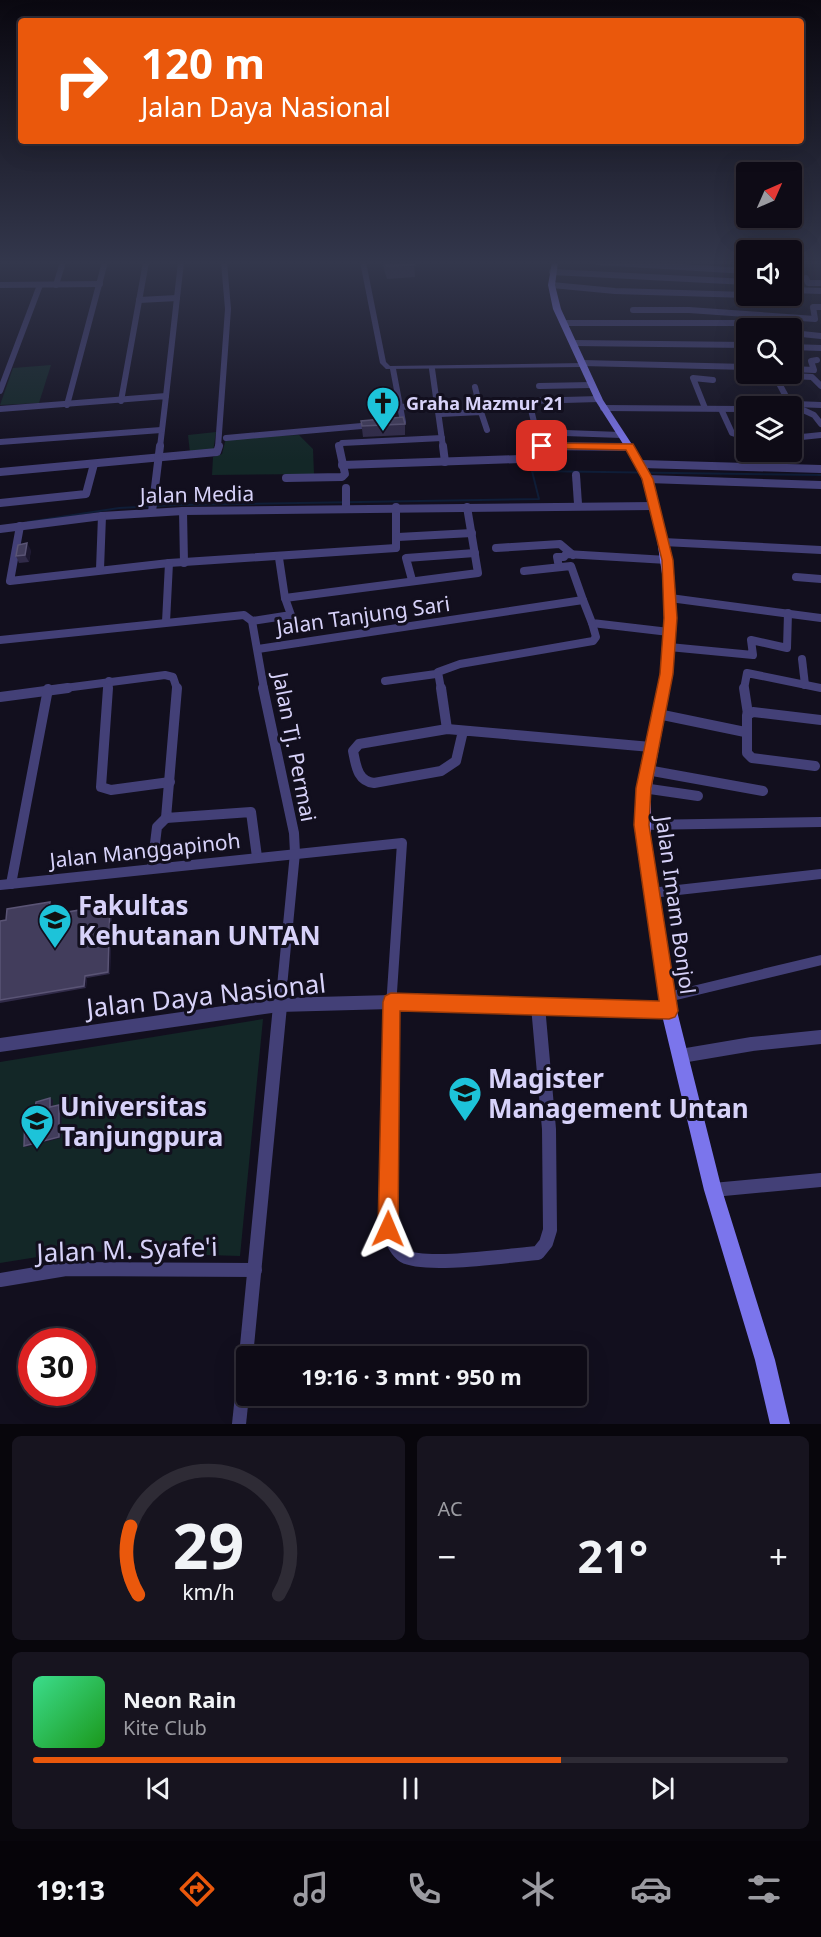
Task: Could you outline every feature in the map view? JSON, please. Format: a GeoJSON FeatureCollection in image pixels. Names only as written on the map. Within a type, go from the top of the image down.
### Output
{"type":"FeatureCollection","features":[{"type":"Feature","properties":{"kind":"main road","name":"Jalan Imam Bonjol"},"geometry":{"type":"LineString","coordinates":[[566,328],[598,399],[644,472],[668,560],[669,640],[658,714],[643,788],[641,825],[668,1004],[713,1190],[765,1360],[780,1424]]}},
{"type":"Feature","properties":{"kind":"street"},"geometry":{"type":"LineString","coordinates":[[0,391],[24,328]]}},
{"type":"Feature","properties":{"kind":"street"},"geometry":{"type":"LineString","coordinates":[[67,405],[88,328]]}},
{"type":"Feature","properties":{"kind":"street"},"geometry":{"type":"LineString","coordinates":[[121,401],[134,328]]}},
{"type":"Feature","properties":{"kind":"street"},"geometry":{"type":"LineString","coordinates":[[152,508],[174,328]]}},
{"type":"Feature","properties":{"kind":"street"},"geometry":{"type":"LineString","coordinates":[[0,472],[210,455],[220,449],[227,328]]}},
{"type":"Feature","properties":{"kind":"street"},"geometry":{"type":"LineString","coordinates":[[376,328],[383,363],[393,369],[583,364],[736,367]]}},
{"type":"Feature","properties":{"kind":"street"},"geometry":{"type":"LineString","coordinates":[[802,334],[821,336]]}},
{"type":"Feature","properties":{"kind":"street"},"geometry":{"type":"LineString","coordinates":[[573,343],[736,345]]}},
{"type":"Feature","properties":{"kind":"street"},"geometry":{"type":"LineString","coordinates":[[802,347],[821,348]]}},
{"type":"Feature","properties":{"kind":"street"},"geometry":{"type":"LineString","coordinates":[[802,369],[814,370],[811,361],[817,360]]}},
{"type":"Feature","properties":{"kind":"street"},"geometry":{"type":"LineString","coordinates":[[688,366],[705,408]]}},
{"type":"Feature","properties":{"kind":"street"},"geometry":{"type":"LineString","coordinates":[[387,424],[403,422],[393,369]]}},
{"type":"Feature","properties":{"kind":"street"},"geometry":{"type":"LineString","coordinates":[[432,369],[445,462]]}},
{"type":"Feature","properties":{"kind":"street"},"geometry":{"type":"LineString","coordinates":[[802,376],[811,377],[821,386]]}},
{"type":"Feature","properties":{"kind":"street"},"geometry":{"type":"LineString","coordinates":[[693,378],[713,380]]}},
{"type":"Feature","properties":{"kind":"street"},"geometry":{"type":"LineString","coordinates":[[539,387],[591,385]]}},
{"type":"Feature","properties":{"kind":"street"},"geometry":{"type":"LineString","coordinates":[[475,387],[487,430]]}},
{"type":"Feature","properties":{"kind":"street"},"geometry":{"type":"LineString","coordinates":[[0,409],[166,396]]}},
{"type":"Feature","properties":{"kind":"street"},"geometry":{"type":"LineString","coordinates":[[534,422],[529,401],[598,399]]}},
{"type":"Feature","properties":{"kind":"street"},"geometry":{"type":"LineString","coordinates":[[802,404],[818,405],[814,415]]}},
{"type":"Feature","properties":{"kind":"street"},"geometry":{"type":"LineString","coordinates":[[399,407],[438,405]]}},
{"type":"Feature","properties":{"kind":"street"},"geometry":{"type":"LineString","coordinates":[[603,408],[736,409]]}},
{"type":"Feature","properties":{"kind":"street"},"geometry":{"type":"LineString","coordinates":[[721,409],[732,433],[736,434]]}},
{"type":"Feature","properties":{"kind":"street"},"geometry":{"type":"LineString","coordinates":[[802,410],[814,415],[821,424]]}},
{"type":"Feature","properties":{"kind":"street"},"geometry":{"type":"LineString","coordinates":[[440,414],[481,412]]}},
{"type":"Feature","properties":{"kind":"street"},"geometry":{"type":"LineString","coordinates":[[226,438],[377,425]]}},
{"type":"Feature","properties":{"kind":"street"},"geometry":{"type":"LineString","coordinates":[[0,442],[161,430]]}},
{"type":"Feature","properties":{"kind":"street"},"geometry":{"type":"LineString","coordinates":[[537,432],[621,435]]}},
{"type":"Feature","properties":{"kind":"street"},"geometry":{"type":"LineString","coordinates":[[802,437],[821,435]]}},
{"type":"Feature","properties":{"kind":"street"},"geometry":{"type":"LineString","coordinates":[[286,478],[341,478],[345,474],[342,465],[341,443],[442,438]]}},
{"type":"Feature","properties":{"kind":"street"},"geometry":{"type":"LineString","coordinates":[[542,446],[629,447]]}},
{"type":"Feature","properties":{"kind":"street"},"geometry":{"type":"LineString","coordinates":[[342,465],[520,459]]}},
{"type":"Feature","properties":{"kind":"street"},"geometry":{"type":"LineString","coordinates":[[0,503],[86,494],[94,464]]}},
{"type":"Feature","properties":{"kind":"street"},"geometry":{"type":"LineString","coordinates":[[644,472],[821,469]]}},
{"type":"Feature","properties":{"kind":"street"},"geometry":{"type":"LineString","coordinates":[[794,470],[799,483]]}},
{"type":"Feature","properties":{"kind":"street"},"geometry":{"type":"LineString","coordinates":[[644,472],[821,485]]}},
{"type":"Feature","properties":{"kind":"street"},"geometry":{"type":"LineString","coordinates":[[576,475],[578,504]]}},
{"type":"Feature","properties":{"kind":"street"},"geometry":{"type":"LineString","coordinates":[[346,488],[346,505]]}},
{"type":"Feature","properties":{"kind":"street","name":"Jalan Media"},"geometry":{"type":"LineString","coordinates":[[0,529],[152,508],[183,511],[346,505],[396,507],[578,504],[654,506]]}},
{"type":"Feature","properties":{"kind":"street"},"geometry":{"type":"LineString","coordinates":[[20,526],[10,581],[170,563],[279,558],[394,548],[398,547],[396,507]]}},
{"type":"Feature","properties":{"kind":"street"},"geometry":{"type":"LineString","coordinates":[[285,598],[478,573],[467,507]]}},
{"type":"Feature","properties":{"kind":"street"},"geometry":{"type":"LineString","coordinates":[[183,511],[184,563]]}},
{"type":"Feature","properties":{"kind":"street"},"geometry":{"type":"LineString","coordinates":[[100,570],[102,516]]}},
{"type":"Feature","properties":{"kind":"street"},"geometry":{"type":"LineString","coordinates":[[398,537],[472,533]]}},
{"type":"Feature","properties":{"kind":"street"},"geometry":{"type":"LineString","coordinates":[[663,542],[821,550]]}},
{"type":"Feature","properties":{"kind":"street"},"geometry":{"type":"LineString","coordinates":[[496,548],[560,544],[569,554]]}},
{"type":"Feature","properties":{"kind":"street"},"geometry":{"type":"LineString","coordinates":[[412,580],[406,558],[475,553]]}},
{"type":"Feature","properties":{"kind":"street"},"geometry":{"type":"LineString","coordinates":[[559,567],[557,557],[569,554],[668,560]]}},
{"type":"Feature","properties":{"kind":"street"},"geometry":{"type":"LineString","coordinates":[[252,621],[291,615],[285,598],[279,558]]}},
{"type":"Feature","properties":{"kind":"street"},"geometry":{"type":"LineString","coordinates":[[166,622],[170,563]]}},
{"type":"Feature","properties":{"kind":"street"},"geometry":{"type":"LineString","coordinates":[[385,681],[436,674],[445,668],[460,664],[593,641],[596,638],[572,566],[524,571]]}},
{"type":"Feature","properties":{"kind":"street"},"geometry":{"type":"LineString","coordinates":[[796,577],[821,579]]}},
{"type":"Feature","properties":{"kind":"street"},"geometry":{"type":"LineString","coordinates":[[670,598],[821,618]]}},
{"type":"Feature","properties":{"kind":"street","name":"Jalan Tanjung Sari"},"geometry":{"type":"LineString","coordinates":[[0,640],[244,615],[251,617],[258,649],[583,600]]}},
{"type":"Feature","properties":{"kind":"street"},"geometry":{"type":"LineString","coordinates":[[591,623],[753,655],[750,640],[787,648],[788,614]]}},
{"type":"Feature","properties":{"kind":"street","name":"Jalan Tj. Permai"},"geometry":{"type":"LineString","coordinates":[[247,1346],[295,853],[294,833],[262,688],[258,649]]}},
{"type":"Feature","properties":{"kind":"street"},"geometry":{"type":"LineString","coordinates":[[802,659],[806,685]]}},
{"type":"Feature","properties":{"kind":"street"},"geometry":{"type":"LineString","coordinates":[[814,766],[752,758],[747,753],[745,732],[748,714],[743,693],[747,673],[821,688]]}},
{"type":"Feature","properties":{"kind":"street"},"geometry":{"type":"LineString","coordinates":[[436,674],[447,729]]}},
{"type":"Feature","properties":{"kind":"street"},"geometry":{"type":"LineString","coordinates":[[0,697],[109,681],[165,675],[175,678],[166,818],[157,827],[152,868]]}},
{"type":"Feature","properties":{"kind":"street"},"geometry":{"type":"LineString","coordinates":[[109,681],[101,787],[111,790],[170,782]]}},
{"type":"Feature","properties":{"kind":"street"},"geometry":{"type":"LineString","coordinates":[[6,885],[48,689]]}},
{"type":"Feature","properties":{"kind":"street"},"geometry":{"type":"LineString","coordinates":[[658,714],[745,732]]}},
{"type":"Feature","properties":{"kind":"street"},"geometry":{"type":"LineString","coordinates":[[748,714],[821,720]]}},
{"type":"Feature","properties":{"kind":"street"},"geometry":{"type":"LineString","coordinates":[[464,730],[456,761],[441,771],[374,783],[365,783],[360,779],[352,751],[359,744],[447,729],[464,730],[651,747]]}},
{"type":"Feature","properties":{"kind":"street"},"geometry":{"type":"LineString","coordinates":[[647,770],[763,791]]}},
{"type":"Feature","properties":{"kind":"street"},"geometry":{"type":"LineString","coordinates":[[643,788],[698,796]]}},
{"type":"Feature","properties":{"kind":"street"},"geometry":{"type":"LineString","coordinates":[[166,818],[250,812],[257,857]]}},
{"type":"Feature","properties":{"kind":"street"},"geometry":{"type":"LineString","coordinates":[[641,825],[821,822]]}},
{"type":"Feature","properties":{"kind":"street","name":"Jalan Manggapinoh"},"geometry":{"type":"LineString","coordinates":[[6,885],[402,843],[391,1002]]}},
{"type":"Feature","properties":{"kind":"street"},"geometry":{"type":"LineString","coordinates":[[651,893],[821,874]]}},
{"type":"Feature","properties":{"kind":"street"},"geometry":{"type":"LineString","coordinates":[[668,1004],[821,960]]}},
{"type":"Feature","properties":{"kind":"street"},"geometry":{"type":"LineString","coordinates":[[391,1002],[388,1229],[396,1249],[407,1258],[416,1259],[538,1253],[546,1243],[549,1230],[549,1129],[538,1006]]}},
{"type":"Feature","properties":{"kind":"street","name":"Jalan Daya Nasional"},"geometry":{"type":"LineString","coordinates":[[0,1045],[279,1005],[391,1002],[538,1006],[668,1004]]}},
{"type":"Feature","properties":{"kind":"street"},"geometry":{"type":"LineString","coordinates":[[681,1056],[752,1044],[821,1037]]}},
{"type":"Feature","properties":{"kind":"street"},"geometry":{"type":"LineString","coordinates":[[713,1190],[821,1180]]}},
{"type":"Feature","properties":{"kind":"street","name":"Jalan M. Syafe'i"},"geometry":{"type":"LineString","coordinates":[[0,1280],[66,1269],[255,1270]]}},
{"type":"Feature","properties":{"kind":"street","name":"Jalan Tj. Permai"},"geometry":{"type":"LineString","coordinates":[[239,1424],[241,1406]]}},
{"type":"Feature","properties":{"kind":"green space"},"geometry":{"type":"Polygon","coordinates":[[[51,365],[39,403],[0,405],[13,368],[51,365]]]}},
{"type":"Feature","properties":{"kind":"green space"},"geometry":{"type":"Polygon","coordinates":[[[216,432],[213,452],[190,453],[188,435],[216,432]]]}},
{"type":"Feature","properties":{"kind":"green space"},"geometry":{"type":"Polygon","coordinates":[[[299,435],[313,449],[314,474],[212,475],[213,457],[222,454],[226,438],[299,435]]]}},
{"type":"Feature","properties":{"kind":"green space"},"geometry":{"type":"Polygon","coordinates":[[[263,1019],[240,1256],[75,1251],[0,1263],[0,1062],[263,1019]]]}},
{"type":"Feature","properties":{"kind":"building"},"geometry":{"type":"Polygon","coordinates":[[[403,417],[405,424],[362,426],[361,421],[403,417]]]}},
{"type":"Feature","properties":{"kind":"building"},"geometry":{"type":"Polygon","coordinates":[[[27,543],[25,555],[16,556],[18,545],[27,543]]]}},
{"type":"Feature","properties":{"kind":"building","name":"Fakultas Kehutanan UNTAN"},"geometry":{"type":"Polygon","coordinates":[[[50,902],[49,915],[110,905],[108,972],[85,976],[84,986],[0,1000],[0,921],[6,920],[7,909],[50,902]]]}},
{"type":"Feature","properties":{"kind":"building"},"geometry":{"type":"Polygon","coordinates":[[[50,1098],[50,1107],[59,1105],[59,1137],[24,1146],[25,1112],[35,1109],[36,1102],[50,1098]]]}},
{"type":"Feature","properties":{"kind":"waterway"},"geometry":{"type":"LineString","coordinates":[[28,522],[119,508],[176,505],[539,499],[532,471],[821,475]]}},
{"type":"Feature","properties":{"kind":"place","name":"Graha Mazmur 21"},"geometry":{"type":"Point","coordinates":[383,432]}},
{"type":"Feature","properties":{"kind":"place","name":"Fakultas Kehutanan UNTAN"},"geometry":{"type":"Point","coordinates":[55,949]}},
{"type":"Feature","properties":{"kind":"place","name":"Magister Management Untan"},"geometry":{"type":"Point","coordinates":[465,1122]}},
{"type":"Feature","properties":{"kind":"place","name":"Universitas Tanjungpura"},"geometry":{"type":"Point","coordinates":[37,1150]}},
{"type":"Feature","properties":{"kind":"route"},"geometry":{"type":"LineString","coordinates":[[388,1229],[391,1002],[669,1011],[641,825],[643,788],[667,674],[670,618],[668,560],[648,479],[629,447],[542,446]]}}]}
